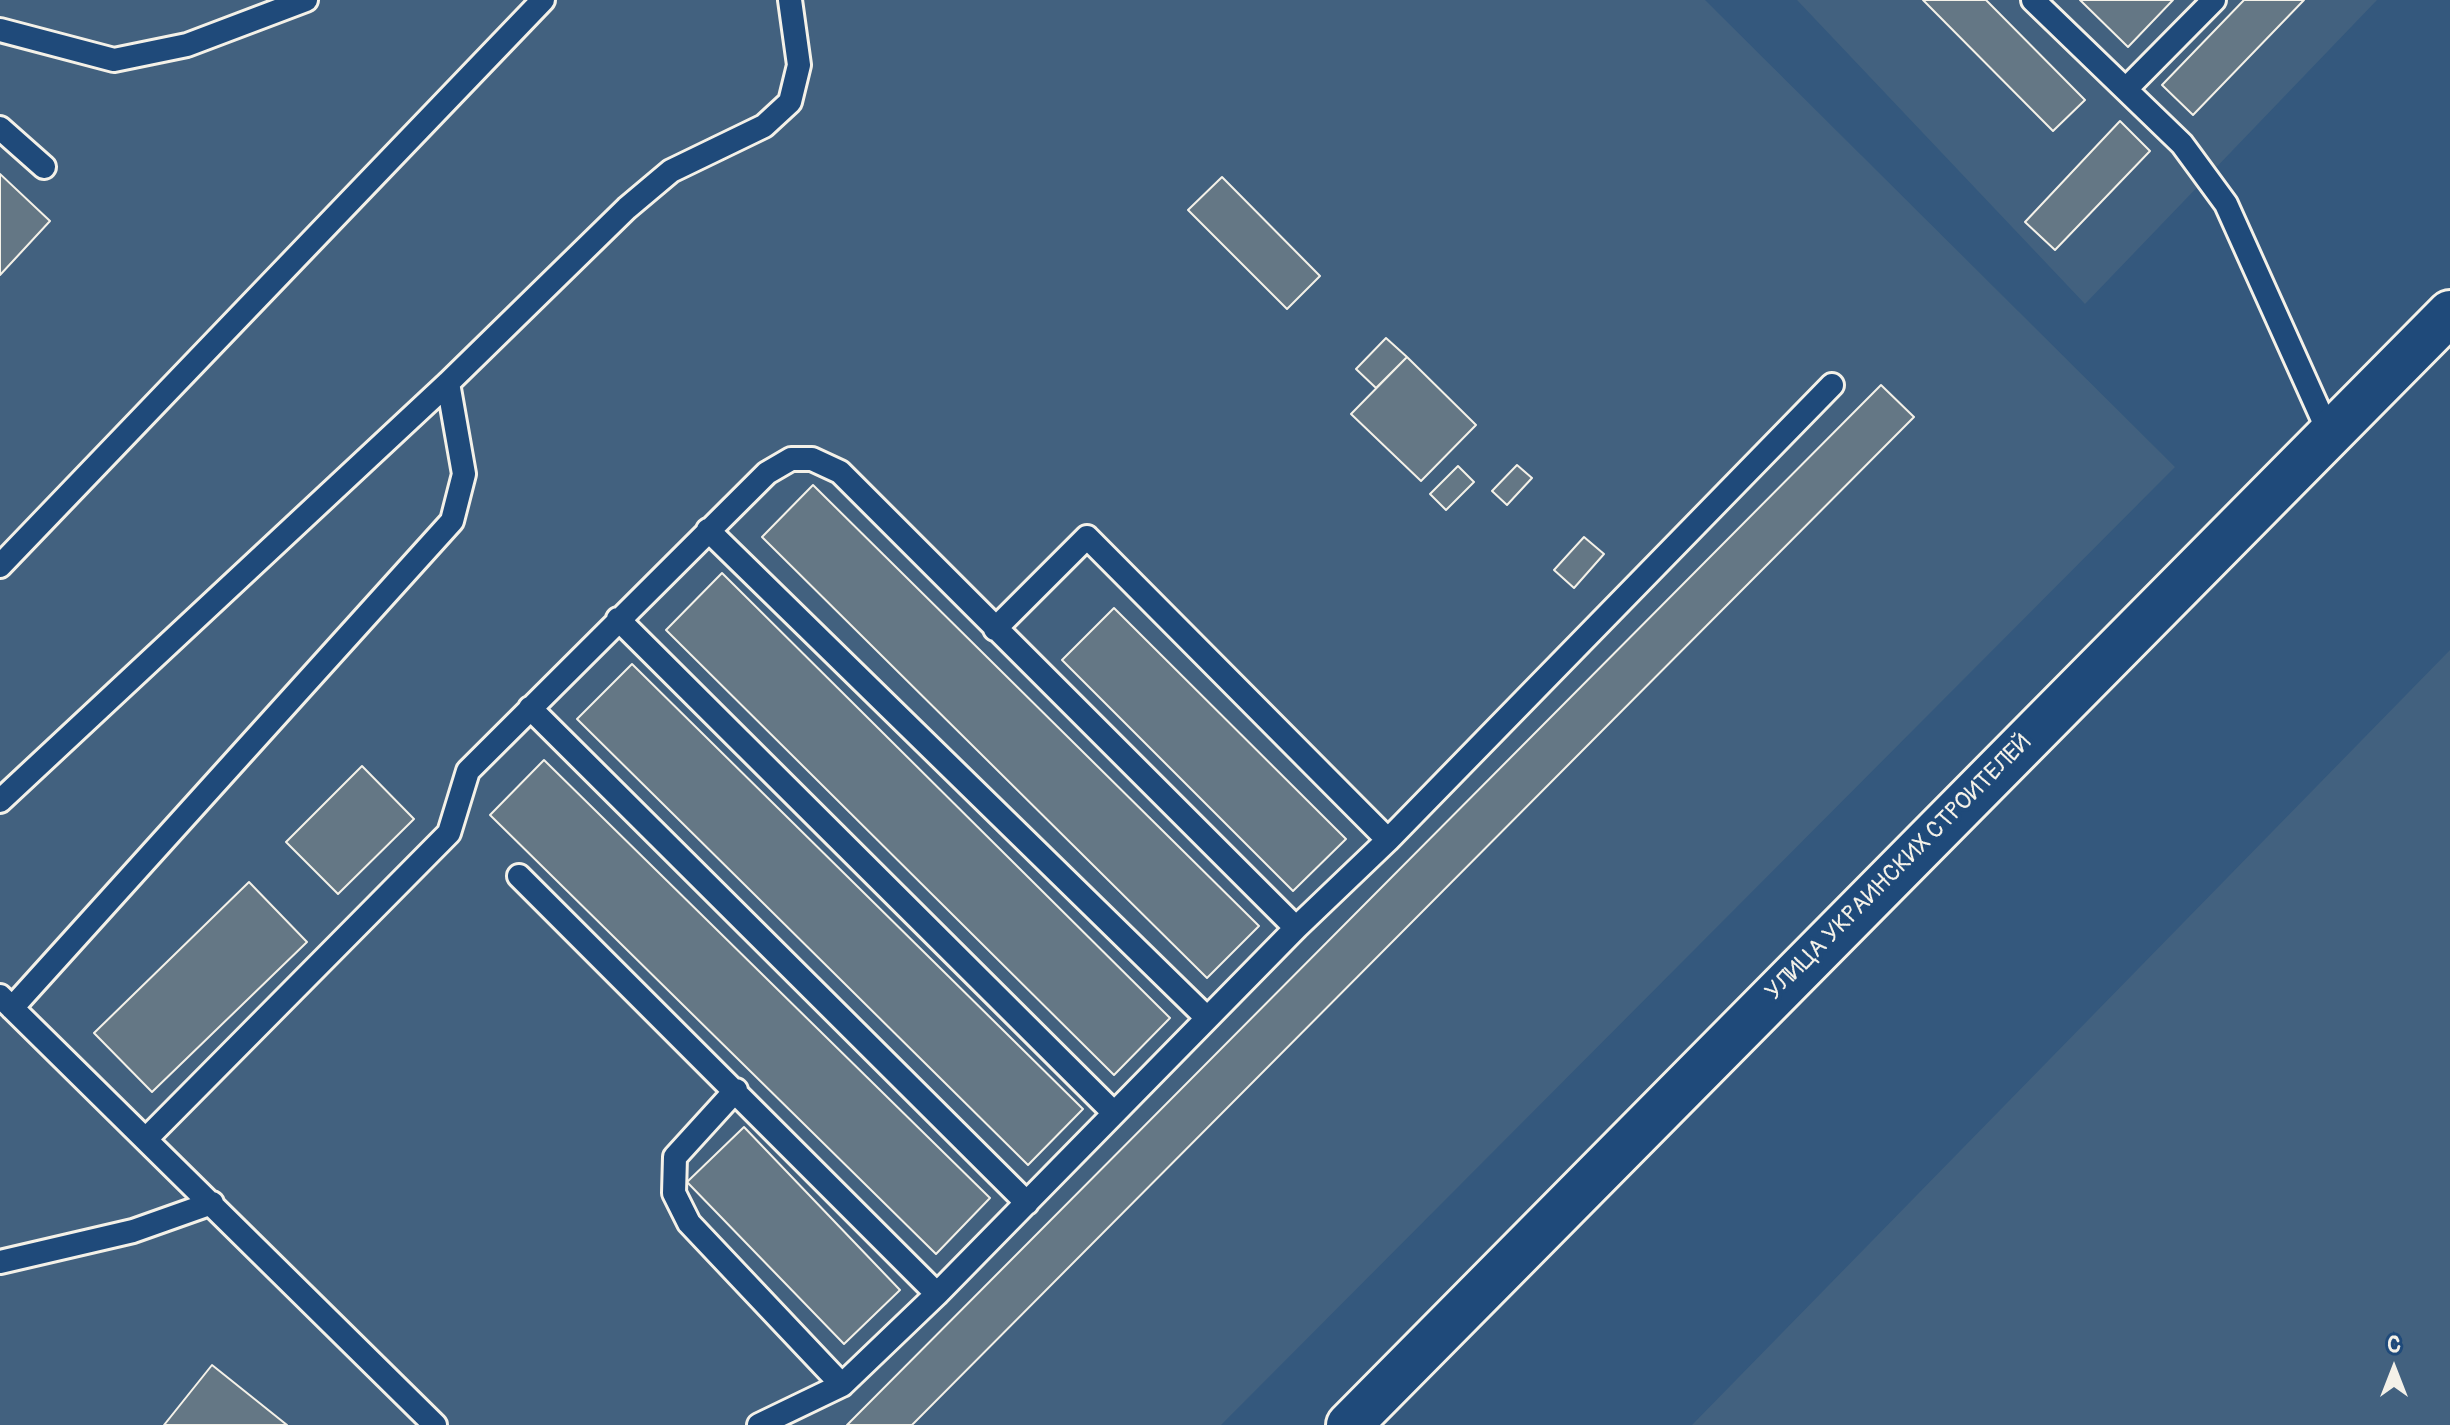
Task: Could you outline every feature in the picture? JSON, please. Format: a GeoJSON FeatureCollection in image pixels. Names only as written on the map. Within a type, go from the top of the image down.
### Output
{"type":"FeatureCollection","features":[{"type":"Feature","properties":{"kind":"street","name":"УЛИЦА УКРАИНСКИХ СТРОИТЕЛЕЙ"},"geometry":{"type":"LineString","coordinates":[[1349,1425],[2450,313]]}},
{"type":"Feature","properties":{"kind":"lane"},"geometry":{"type":"LineString","coordinates":[[0,30],[114,60],[187,45],[306,0]]}},
{"type":"Feature","properties":{"kind":"lane"},"geometry":{"type":"LineString","coordinates":[[0,566],[543,0]]}},
{"type":"Feature","properties":{"kind":"lane"},"geometry":{"type":"LineString","coordinates":[[0,801],[448,383],[627,208],[671,171],[764,126],[790,102],[799,65],[790,0]]}},
{"type":"Feature","properties":{"kind":"lane"},"geometry":{"type":"LineString","coordinates":[[2033,0],[2182,144],[2226,204],[2329,433]]}},
{"type":"Feature","properties":{"kind":"lane"},"geometry":{"type":"LineString","coordinates":[[2126,89],[2214,0]]}},
{"type":"Feature","properties":{"kind":"lane"},"geometry":{"type":"LineString","coordinates":[[0,128],[44,167]]}},
{"type":"Feature","properties":{"kind":"lane"},"geometry":{"type":"LineString","coordinates":[[435,1425],[6,1002],[452,521],[464,474],[448,383]]}},
{"type":"Feature","properties":{"kind":"lane"},"geometry":{"type":"LineString","coordinates":[[759,1425],[842,1385],[937,1294],[1296,928],[1388,840],[1832,385]]}},
{"type":"Feature","properties":{"kind":"lane"},"geometry":{"type":"LineString","coordinates":[[146,1139],[449,833],[468,771],[767,473],[791,459],[812,459],[840,472],[1296,928]]}},
{"type":"Feature","properties":{"kind":"lane"},"geometry":{"type":"LineString","coordinates":[[708,530],[1207,1018]]}},
{"type":"Feature","properties":{"kind":"lane"},"geometry":{"type":"LineString","coordinates":[[995,629],[1087,537],[1388,840]]}},
{"type":"Feature","properties":{"kind":"lane"},"geometry":{"type":"LineString","coordinates":[[618,619],[1114,1113]]}},
{"type":"Feature","properties":{"kind":"lane"},"geometry":{"type":"LineString","coordinates":[[530,708],[1027,1203]]}},
{"type":"Feature","properties":{"kind":"lane"},"geometry":{"type":"LineString","coordinates":[[519,876],[937,1294]]}},
{"type":"Feature","properties":{"kind":"lane"},"geometry":{"type":"LineString","coordinates":[[736,1090],[675,1157],[674,1193],[689,1223],[842,1385]]}},
{"type":"Feature","properties":{"kind":"lane"},"geometry":{"type":"LineString","coordinates":[[0,1262],[133,1231],[212,1203]]}},
{"type":"Feature","properties":{"kind":"shaded area"},"geometry":{"type":"Polygon","coordinates":[[[0,0],[1705,0],[2175,467],[1221,1425],[0,1425],[0,0]]]}},
{"type":"Feature","properties":{"kind":"shaded area"},"geometry":{"type":"Polygon","coordinates":[[[1797,0],[2377,0],[2085,304],[1797,0]]]}},
{"type":"Feature","properties":{"kind":"shaded area"},"geometry":{"type":"Polygon","coordinates":[[[2450,650],[2450,1425],[1692,1425],[2450,650]]]}},
{"type":"Feature","properties":{"kind":"building"},"geometry":{"type":"Polygon","coordinates":[[[1923,0],[1986,0],[2085,100],[2053,131],[1923,0]]]}},
{"type":"Feature","properties":{"kind":"building"},"geometry":{"type":"Polygon","coordinates":[[[2080,0],[2173,0],[2128,47],[2080,0]]]}},
{"type":"Feature","properties":{"kind":"building"},"geometry":{"type":"Polygon","coordinates":[[[2244,0],[2304,0],[2193,115],[2162,85],[2244,0]]]}},
{"type":"Feature","properties":{"kind":"building"},"geometry":{"type":"Polygon","coordinates":[[[2120,121],[2150,151],[2055,250],[2025,222],[2120,121]]]}},
{"type":"Feature","properties":{"kind":"building"},"geometry":{"type":"Polygon","coordinates":[[[0,174],[50,221],[0,275],[0,174]]]}},
{"type":"Feature","properties":{"kind":"building"},"geometry":{"type":"Polygon","coordinates":[[[1222,177],[1320,276],[1287,309],[1188,210],[1222,177]]]}},
{"type":"Feature","properties":{"kind":"building"},"geometry":{"type":"Polygon","coordinates":[[[1386,338],[1407,357],[1376,388],[1356,369],[1386,338]]]}},
{"type":"Feature","properties":{"kind":"building"},"geometry":{"type":"Polygon","coordinates":[[[1407,357],[1476,425],[1421,481],[1351,414],[1407,357]]]}},
{"type":"Feature","properties":{"kind":"building"},"geometry":{"type":"Polygon","coordinates":[[[1881,385],[1914,417],[912,1425],[847,1425],[1881,385]]]}},
{"type":"Feature","properties":{"kind":"building"},"geometry":{"type":"Polygon","coordinates":[[[1517,465],[1532,478],[1507,505],[1492,491],[1517,465]]]}},
{"type":"Feature","properties":{"kind":"building"},"geometry":{"type":"Polygon","coordinates":[[[1458,466],[1474,482],[1446,510],[1430,494],[1458,466]]]}},
{"type":"Feature","properties":{"kind":"building"},"geometry":{"type":"Polygon","coordinates":[[[813,485],[1259,926],[1207,978],[762,537],[813,485]]]}},
{"type":"Feature","properties":{"kind":"building"},"geometry":{"type":"Polygon","coordinates":[[[1584,537],[1604,554],[1574,588],[1554,570],[1584,537]]]}},
{"type":"Feature","properties":{"kind":"building"},"geometry":{"type":"Polygon","coordinates":[[[722,573],[1170,1018],[1114,1075],[666,630],[722,573]]]}},
{"type":"Feature","properties":{"kind":"building"},"geometry":{"type":"Polygon","coordinates":[[[1114,608],[1346,839],[1293,891],[1062,660],[1114,608]]]}},
{"type":"Feature","properties":{"kind":"building"},"geometry":{"type":"Polygon","coordinates":[[[632,664],[1083,1109],[1028,1165],[577,719],[632,664]]]}},
{"type":"Feature","properties":{"kind":"building"},"geometry":{"type":"Polygon","coordinates":[[[544,760],[990,1198],[936,1254],[490,815],[544,760]]]}},
{"type":"Feature","properties":{"kind":"building"},"geometry":{"type":"Polygon","coordinates":[[[362,766],[414,819],[338,894],[286,842],[362,766]]]}},
{"type":"Feature","properties":{"kind":"building"},"geometry":{"type":"Polygon","coordinates":[[[249,882],[307,942],[152,1092],[94,1033],[249,882]]]}},
{"type":"Feature","properties":{"kind":"building"},"geometry":{"type":"Polygon","coordinates":[[[744,1127],[900,1290],[844,1344],[687,1182],[744,1127]]]}},
{"type":"Feature","properties":{"kind":"building"},"geometry":{"type":"Polygon","coordinates":[[[212,1365],[287,1425],[164,1425],[212,1365]]]}}]}
